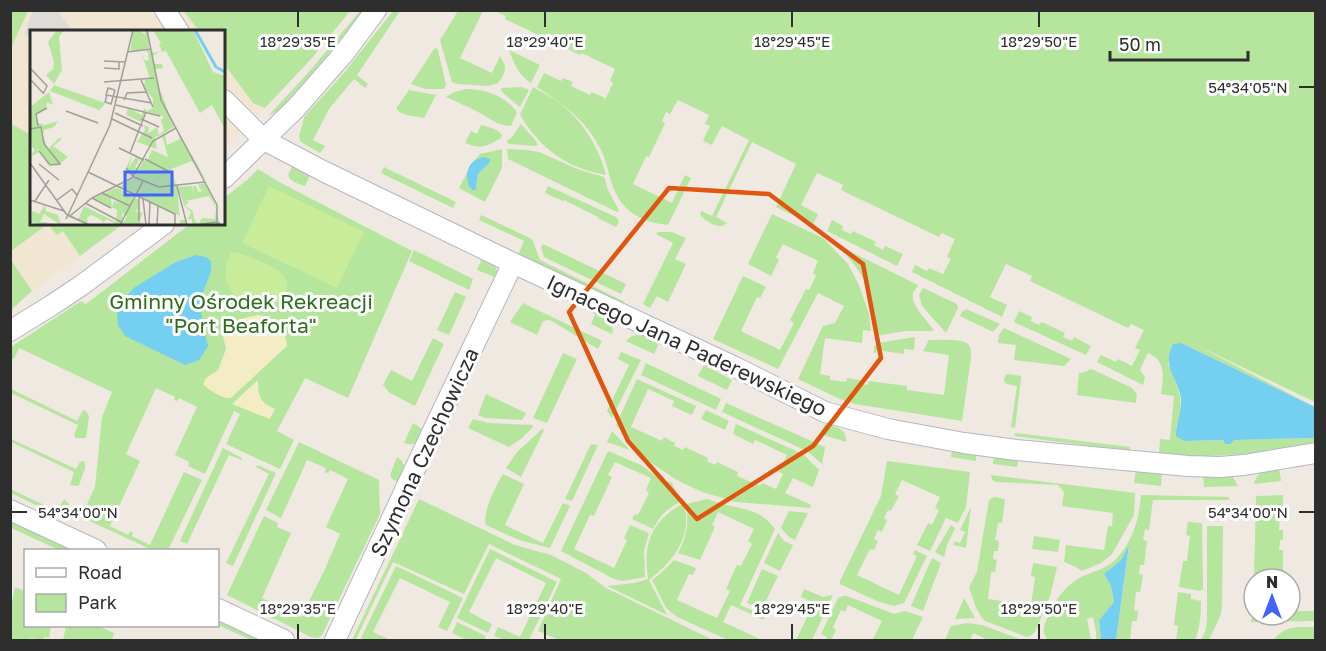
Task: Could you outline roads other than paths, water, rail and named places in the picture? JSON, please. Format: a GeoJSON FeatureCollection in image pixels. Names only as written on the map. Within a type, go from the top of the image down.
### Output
{"type":"FeatureCollection","features":[{"type":"Feature","properties":{"kind":"street"},"geometry":{"type":"LineString","coordinates":[[165,10],[178,30]]}},
{"type":"Feature","properties":{"kind":"street"},"geometry":{"type":"LineString","coordinates":[[225,177],[296,108],[325,76],[376,10]]}},
{"type":"Feature","properties":{"kind":"street","name":"Ignacego Jana Paderewskiego"},"geometry":{"type":"LineString","coordinates":[[225,101],[264,140],[325,172],[825,412],[888,429],[964,443],[1188,466],[1244,465],[1316,453]]}},
{"type":"Feature","properties":{"kind":"street"},"geometry":{"type":"LineString","coordinates":[[10,331],[52,306],[164,225]]}},
{"type":"Feature","properties":{"kind":"street","name":"Szymona Czechowicza"},"geometry":{"type":"LineString","coordinates":[[335,640],[513,263]]}},
{"type":"Feature","properties":{"kind":"street"},"geometry":{"type":"LineString","coordinates":[[10,510],[94,549]]}},
{"type":"Feature","properties":{"kind":"street"},"geometry":{"type":"LineString","coordinates":[[219,609],[284,640]]}},
{"type":"Feature","properties":{"kind":"water"},"geometry":{"type":"Polygon","coordinates":[[[484,157],[490,159],[490,162],[478,174],[476,188],[472,190],[467,180],[469,168],[474,161],[484,157]]]}},
{"type":"Feature","properties":{"kind":"water"},"geometry":{"type":"Polygon","coordinates":[[[196,255],[206,257],[211,261],[210,274],[201,306],[208,346],[199,360],[185,365],[125,336],[118,325],[117,313],[120,302],[135,287],[176,262],[196,255]]]}},
{"type":"Feature","properties":{"kind":"water"},"geometry":{"type":"Polygon","coordinates":[[[1181,343],[1315,407],[1315,438],[1234,440],[1230,444],[1225,444],[1223,440],[1184,441],[1176,436],[1181,399],[1169,360],[1173,344],[1181,343]]]}},
{"type":"Feature","properties":{"kind":"water"},"geometry":{"type":"Polygon","coordinates":[[[1129,545],[1116,640],[1101,640],[1099,620],[1114,602],[1111,586],[1104,574],[1121,560],[1129,545]]]}},
{"type":"Feature","properties":{"kind":"park label","name":"Gminny Ośrodek Rekreacji \"Port Beaforta\""},"geometry":{"type":"Point","coordinates":[241,313]}}]}
